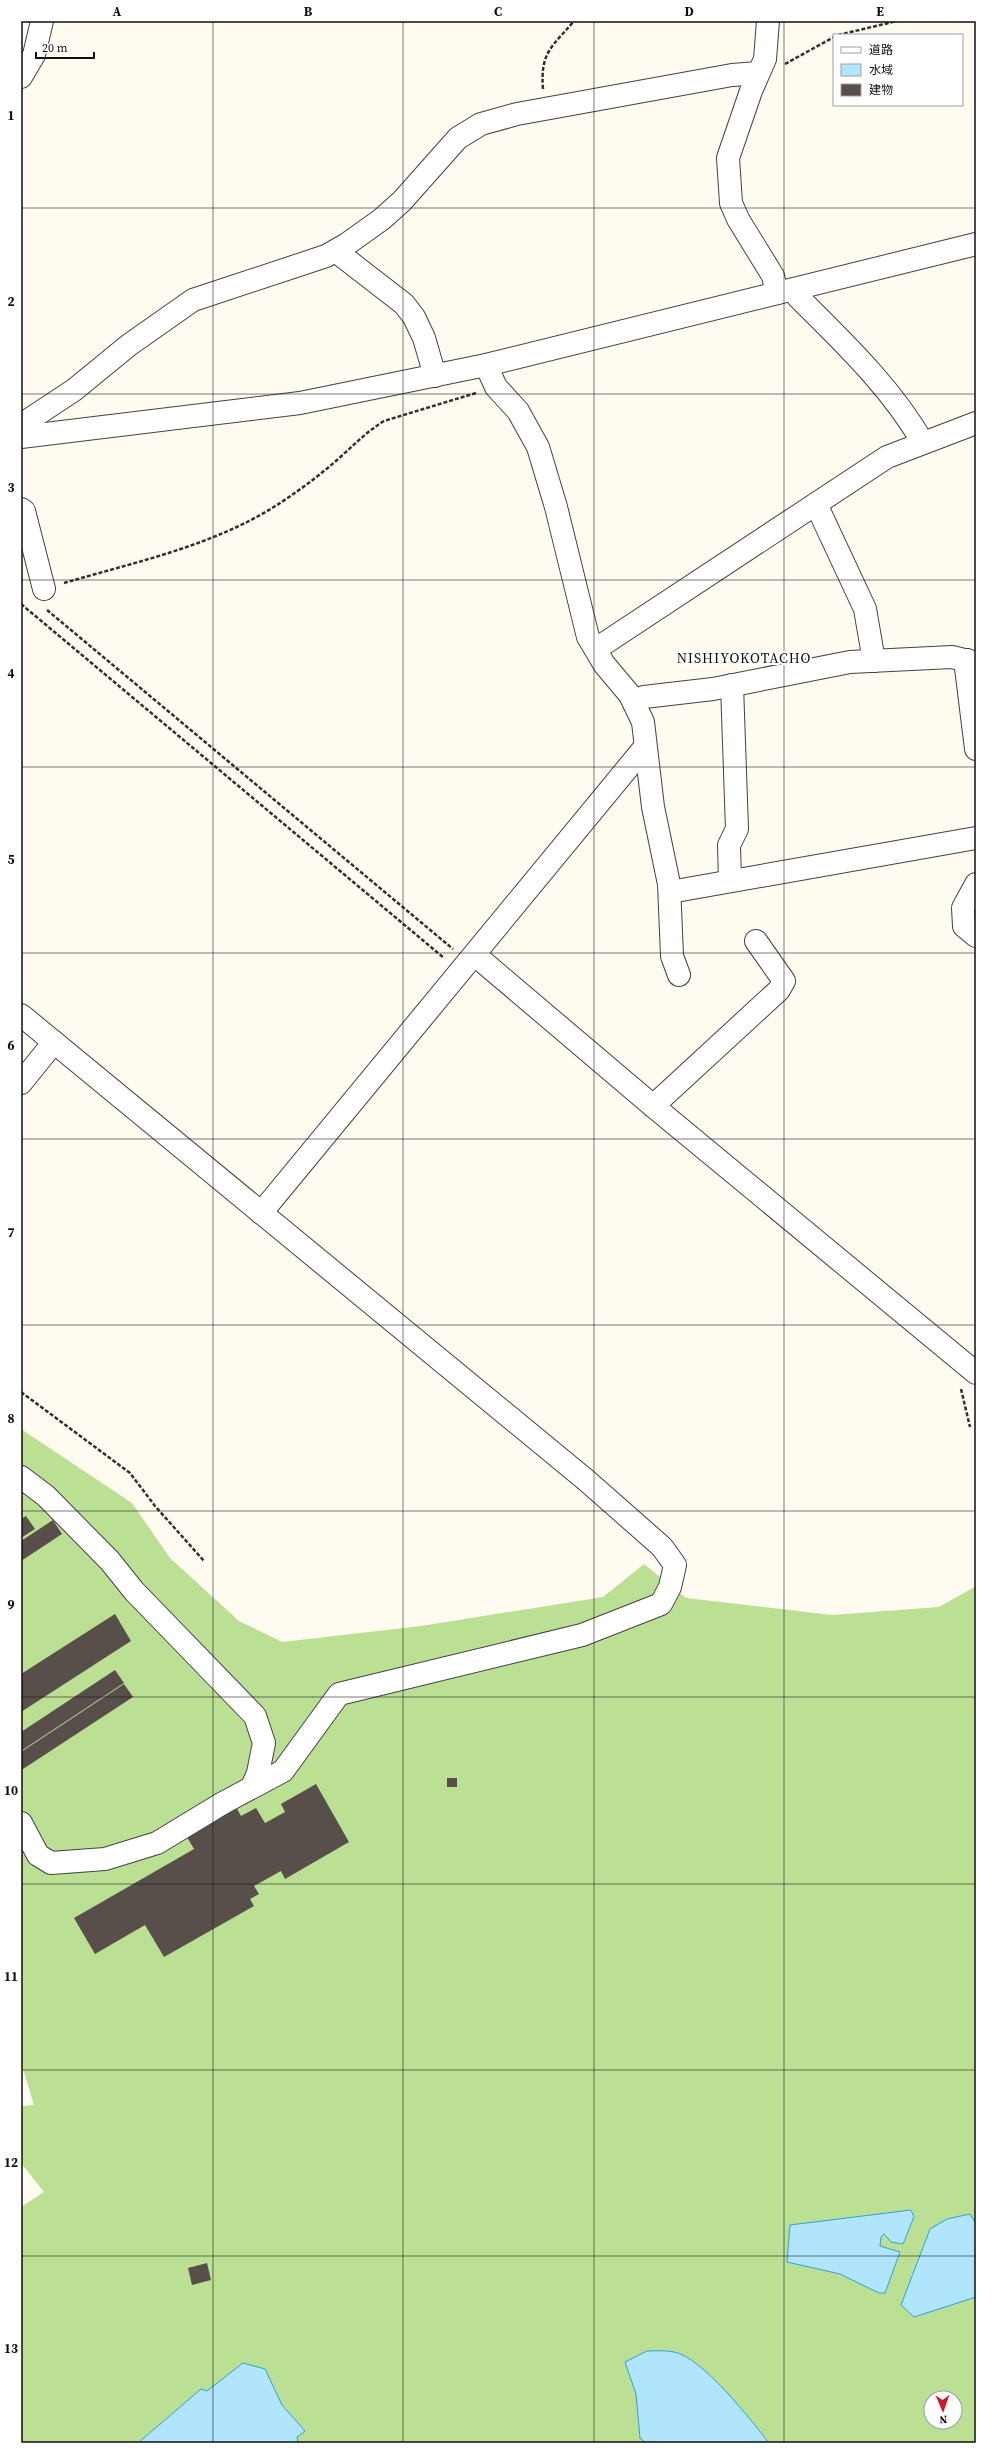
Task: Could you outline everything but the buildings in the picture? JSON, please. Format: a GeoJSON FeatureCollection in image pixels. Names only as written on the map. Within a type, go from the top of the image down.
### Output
{"type":"FeatureCollection","features":[{"type":"Feature","properties":{"kind":"street"},"geometry":{"type":"LineString","coordinates":[[21,77],[34,55],[42,21]]}},
{"type":"Feature","properties":{"kind":"street"},"geometry":{"type":"LineString","coordinates":[[768,21],[764,59],[728,158],[731,203],[738,219],[773,276],[785,291],[798,298],[871,372],[905,414],[923,442]]}},
{"type":"Feature","properties":{"kind":"street"},"geometry":{"type":"LineString","coordinates":[[21,425],[74,390],[129,345],[193,300],[326,256],[339,249],[382,219],[402,201],[458,138],[486,122],[545,109],[732,75],[758,73]]}},
{"type":"Feature","properties":{"kind":"street"},"geometry":{"type":"LineString","coordinates":[[21,437],[300,403],[486,366],[976,244]]}},
{"type":"Feature","properties":{"kind":"street"},"geometry":{"type":"LineString","coordinates":[[339,249],[342,256],[404,304],[424,338],[435,376]]}},
{"type":"Feature","properties":{"kind":"street"},"geometry":{"type":"LineString","coordinates":[[486,366],[496,387],[518,410],[538,447],[556,507],[588,637],[604,664],[634,703],[643,722],[653,807],[670,892],[672,956],[679,975]]}},
{"type":"Feature","properties":{"kind":"street"},"geometry":{"type":"LineString","coordinates":[[596,649],[887,457],[976,423]]}},
{"type":"Feature","properties":{"kind":"street"},"geometry":{"type":"LineString","coordinates":[[816,504],[865,610],[874,661]]}},
{"type":"Feature","properties":{"kind":"street"},"geometry":{"type":"LineString","coordinates":[[21,509],[24,511],[44,589]]}},
{"type":"Feature","properties":{"kind":"street"},"geometry":{"type":"LineString","coordinates":[[634,703],[644,697],[732,685],[850,662],[952,657],[972,662]]}},
{"type":"Feature","properties":{"kind":"street"},"geometry":{"type":"LineString","coordinates":[[972,662],[966,668],[976,749]]}},
{"type":"Feature","properties":{"kind":"street"},"geometry":{"type":"LineString","coordinates":[[730,881],[729,845],[737,829],[732,685]]}},
{"type":"Feature","properties":{"kind":"street"},"geometry":{"type":"LineString","coordinates":[[261,1213],[645,747]]}},
{"type":"Feature","properties":{"kind":"street"},"geometry":{"type":"LineString","coordinates":[[670,892],[976,838]]}},
{"type":"Feature","properties":{"kind":"street"},"geometry":{"type":"LineString","coordinates":[[976,884],[963,908],[964,926],[976,936]]}},
{"type":"Feature","properties":{"kind":"street"},"geometry":{"type":"LineString","coordinates":[[653,1106],[780,990],[784,981],[756,940]]}},
{"type":"Feature","properties":{"kind":"street"},"geometry":{"type":"LineString","coordinates":[[468,963],[653,1106],[976,1373]]}},
{"type":"Feature","properties":{"kind":"street"},"geometry":{"type":"LineString","coordinates":[[21,1015],[586,1480],[662,1547],[675,1565],[670,1587],[661,1604],[582,1635],[339,1694],[283,1771],[252,1787],[157,1842],[105,1858],[85,1862],[52,1863],[38,1855],[21,1823]]}},
{"type":"Feature","properties":{"kind":"street"},"geometry":{"type":"LineString","coordinates":[[21,1083],[54,1042]]}},
{"type":"Feature","properties":{"kind":"street"},"geometry":{"type":"LineString","coordinates":[[21,1477],[46,1496],[110,1562],[134,1591],[255,1716],[264,1743],[258,1774],[252,1787]]}},
{"type":"Feature","properties":{"kind":"path"},"geometry":{"type":"LineString","coordinates":[[545,109],[541,69],[545,56],[574,21]]}},
{"type":"Feature","properties":{"kind":"path"},"geometry":{"type":"LineString","coordinates":[[842,34],[897,21]]}},
{"type":"Feature","properties":{"kind":"path"},"geometry":{"type":"LineString","coordinates":[[758,73],[780,67],[833,38]]}},
{"type":"Feature","properties":{"kind":"path"},"geometry":{"type":"LineString","coordinates":[[468,963],[39,603],[36,591],[166,553],[244,523],[276,505],[304,485],[336,460],[370,429],[384,421],[496,387]]}},
{"type":"Feature","properties":{"kind":"path"},"geometry":{"type":"LineString","coordinates":[[21,1392],[130,1473],[155,1506],[204,1561]]}},
{"type":"Feature","properties":{"kind":"green space"},"geometry":{"type":"Polygon","coordinates":[[[21,1429],[132,1503],[170,1558],[239,1621],[282,1642],[421,1626],[603,1597],[644,1564],[686,1598],[832,1615],[939,1607],[976,1586],[976,2443],[21,2443],[21,2207],[44,2192],[21,2163],[21,2106],[34,2105],[21,2063],[21,1429]]]}},
{"type":"Feature","properties":{"kind":"water"},"geometry":{"type":"Polygon","coordinates":[[[911,2210],[914,2217],[903,2244],[891,2242],[884,2234],[881,2237],[880,2246],[900,2252],[885,2293],[879,2293],[840,2274],[787,2262],[790,2225],[911,2210]]]}},
{"type":"Feature","properties":{"kind":"water"},"geometry":{"type":"Polygon","coordinates":[[[970,2214],[976,2224],[976,2297],[914,2317],[901,2305],[930,2229],[947,2219],[970,2214]]]}},
{"type":"Feature","properties":{"kind":"water"},"geometry":{"type":"Polygon","coordinates":[[[647,2351],[674,2352],[685,2356],[698,2365],[712,2377],[738,2405],[769,2443],[646,2443],[640,2438],[636,2394],[625,2362],[647,2351]]]}},
{"type":"Feature","properties":{"kind":"water"},"geometry":{"type":"Polygon","coordinates":[[[243,2363],[265,2369],[282,2405],[305,2431],[297,2437],[298,2443],[138,2443],[201,2389],[207,2391],[243,2363]]]}},
{"type":"Feature","properties":{"kind":"district","name":"NISHIYOKOTACHO"},"geometry":{"type":"Point","coordinates":[744,658]}}]}
